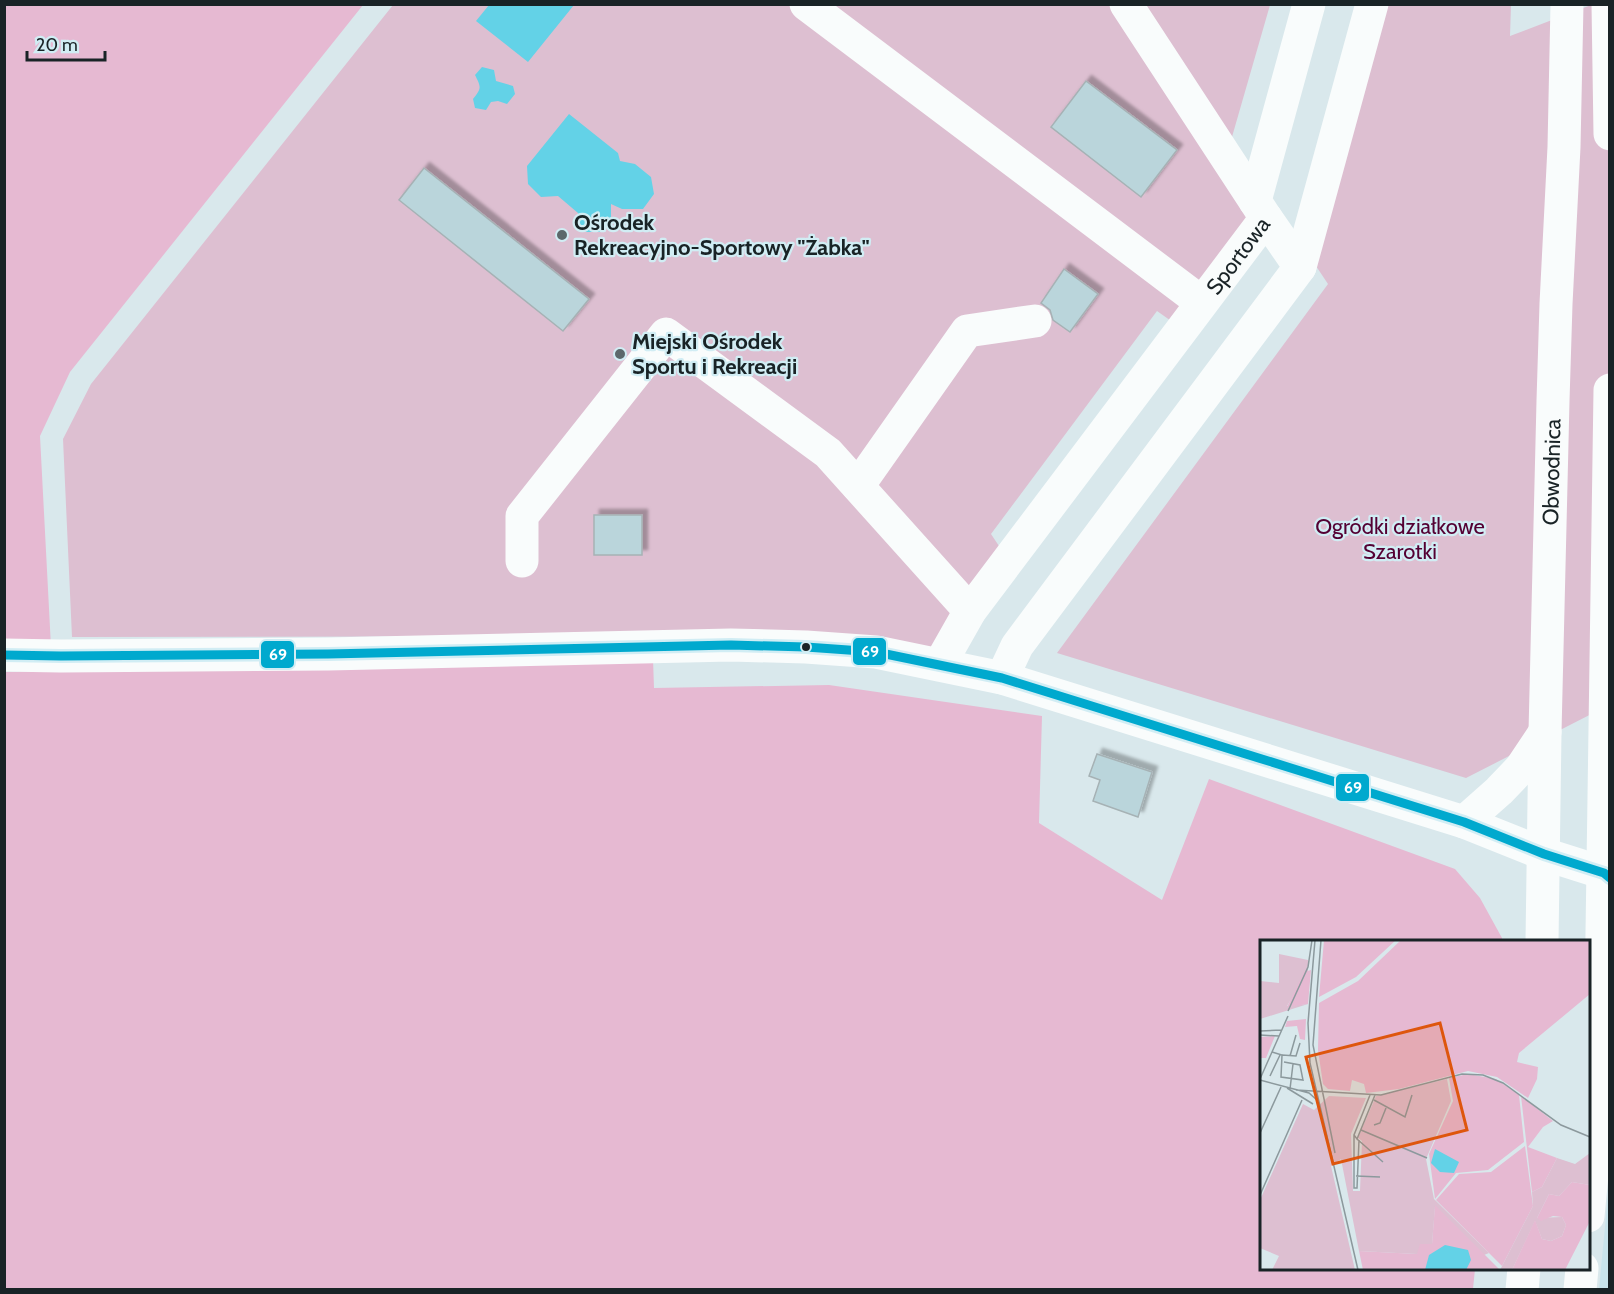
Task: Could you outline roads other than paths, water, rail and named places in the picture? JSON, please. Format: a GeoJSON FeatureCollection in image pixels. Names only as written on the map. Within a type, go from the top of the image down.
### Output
{"type":"FeatureCollection","features":[{"type":"Feature","properties":{"kind":"main road"},"geometry":{"type":"LineString","coordinates":[[806,4],[1201,303]]}},
{"type":"Feature","properties":{"kind":"main road"},"geometry":{"type":"LineString","coordinates":[[1126,4],[1260,210]]}},
{"type":"Feature","properties":{"kind":"main road"},"geometry":{"type":"LineString","coordinates":[[1260,210],[1309,4]]}},
{"type":"Feature","properties":{"kind":"main road"},"geometry":{"type":"LineString","coordinates":[[1002,678],[1017,646],[1300,267],[1372,4]]}},
{"type":"Feature","properties":{"kind":"main road","name":"Obwodnica"},"geometry":{"type":"LineString","coordinates":[[1542,940],[1556,304],[1564,147],[1567,4]]}},
{"type":"Feature","properties":{"kind":"main road"},"geometry":{"type":"LineString","coordinates":[[1608,4],[1610,134]]}},
{"type":"Feature","properties":{"kind":"main road","name":"Sportowa"},"geometry":{"type":"LineString","coordinates":[[940,664],[970,611],[1201,303],[1260,210],[1300,267]]}},
{"type":"Feature","properties":{"kind":"main road"},"geometry":{"type":"LineString","coordinates":[[858,486],[967,331],[1035,321]]}},
{"type":"Feature","properties":{"kind":"main road"},"geometry":{"type":"LineString","coordinates":[[522,561],[522,516],[666,334],[828,453],[970,611]]}},
{"type":"Feature","properties":{"kind":"main road"},"geometry":{"type":"LineString","coordinates":[[1590,1195],[1605,996],[1608,874],[1610,390]]}},
{"type":"Feature","properties":{"kind":"main road"},"geometry":{"type":"LineString","coordinates":[[4,655],[340,654],[731,645],[876,652],[1002,678],[1464,822],[1544,854],[1608,874]]}},
{"type":"Feature","properties":{"kind":"main road"},"geometry":{"type":"LineString","coordinates":[[1464,822],[1521,768],[1545,732]]}},
{"type":"Feature","properties":{"kind":"main road"},"geometry":{"type":"LineString","coordinates":[[1522,1290],[1524,1270]]}},
{"type":"Feature","properties":{"kind":"main road"},"geometry":{"type":"LineString","coordinates":[[1580,1290],[1582,1270]]}},
{"type":"Feature","properties":{"kind":"water"},"geometry":{"type":"Polygon","coordinates":[[[489,5],[574,5],[528,62],[476,21],[489,5]]]}},
{"type":"Feature","properties":{"kind":"water"},"geometry":{"type":"Polygon","coordinates":[[[482,67],[494,70],[496,81],[513,86],[515,94],[507,104],[498,101],[491,102],[486,110],[475,108],[473,99],[480,87],[475,75],[482,67]]]}},
{"type":"Feature","properties":{"kind":"water"},"geometry":{"type":"Polygon","coordinates":[[[569,114],[618,153],[620,161],[635,164],[651,177],[654,194],[643,209],[622,209],[611,204],[611,221],[602,232],[586,232],[580,224],[578,213],[558,196],[541,197],[528,184],[527,166],[569,114]]]}},
{"type":"Feature","properties":{"kind":"place","name":"Ośrodek Rekreacyjno-Sportowy \"Żabka\""},"geometry":{"type":"Point","coordinates":[562,235]}},
{"type":"Feature","properties":{"kind":"place","name":"Miejski Ośrodek Sportu i Rekreacji"},"geometry":{"type":"Point","coordinates":[620,354]}},
{"type":"Feature","properties":{"kind":"park label","name":"Ogródki działkowe Szarotki"},"geometry":{"type":"Point","coordinates":[1400,538]}}]}
